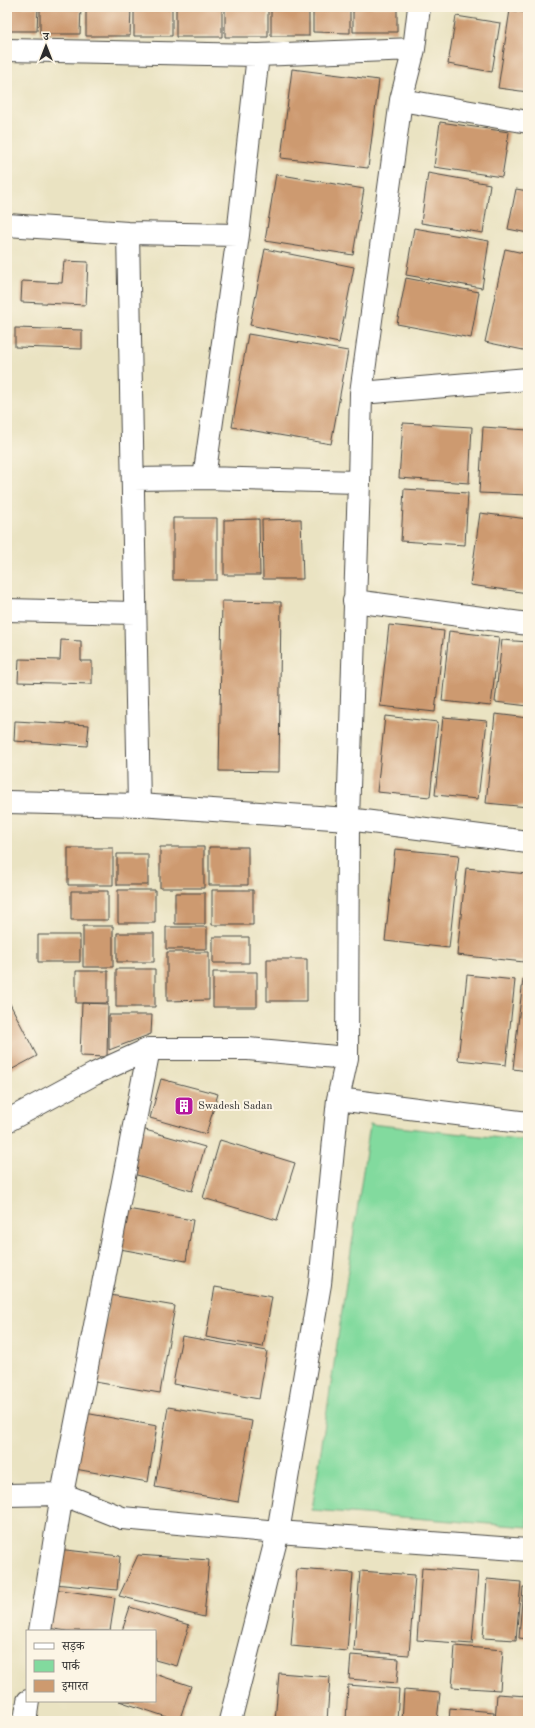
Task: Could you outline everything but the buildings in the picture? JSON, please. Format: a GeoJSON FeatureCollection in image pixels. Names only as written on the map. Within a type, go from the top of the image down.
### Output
{"type":"FeatureCollection","features":[{"type":"Feature","properties":{"kind":"street"},"geometry":{"type":"LineString","coordinates":[[230,1721],[278,1532],[320,1284],[338,1099],[346,1058],[348,819],[354,601],[360,482],[361,393],[401,100],[414,50],[419,7]]}},
{"type":"Feature","properties":{"kind":"street"},"geometry":{"type":"LineString","coordinates":[[7,50],[258,55],[414,50]]}},
{"type":"Feature","properties":{"kind":"street"},"geometry":{"type":"LineString","coordinates":[[204,478],[238,235],[258,55]]}},
{"type":"Feature","properties":{"kind":"street"},"geometry":{"type":"LineString","coordinates":[[401,100],[528,122]]}},
{"type":"Feature","properties":{"kind":"street"},"geometry":{"type":"LineString","coordinates":[[7,225],[128,233],[238,235]]}},
{"type":"Feature","properties":{"kind":"street"},"geometry":{"type":"LineString","coordinates":[[128,233],[139,805]]}},
{"type":"Feature","properties":{"kind":"street"},"geometry":{"type":"LineString","coordinates":[[361,393],[528,379]]}},
{"type":"Feature","properties":{"kind":"street"},"geometry":{"type":"LineString","coordinates":[[133,478],[204,478],[360,482]]}},
{"type":"Feature","properties":{"kind":"street"},"geometry":{"type":"LineString","coordinates":[[354,601],[528,624]]}},
{"type":"Feature","properties":{"kind":"street"},"geometry":{"type":"LineString","coordinates":[[7,610],[135,613]]}},
{"type":"Feature","properties":{"kind":"street"},"geometry":{"type":"LineString","coordinates":[[7,802],[139,805],[348,819],[528,842]]}},
{"type":"Feature","properties":{"kind":"street"},"geometry":{"type":"LineString","coordinates":[[7,1121],[94,1074],[149,1049],[248,1049],[346,1058]]}},
{"type":"Feature","properties":{"kind":"street"},"geometry":{"type":"LineString","coordinates":[[40,1630],[62,1494],[149,1049]]}},
{"type":"Feature","properties":{"kind":"street"},"geometry":{"type":"LineString","coordinates":[[338,1099],[528,1123]]}},
{"type":"Feature","properties":{"kind":"street"},"geometry":{"type":"LineString","coordinates":[[7,1495],[62,1494],[122,1518],[278,1532],[528,1550]]}},
{"type":"Feature","properties":{"kind":"street"},"geometry":{"type":"LineString","coordinates":[[25,1721],[28,1702]]}},
{"type":"Feature","properties":{"kind":"green space"},"geometry":{"type":"Polygon","coordinates":[[[370,1124],[528,1141],[528,1527],[312,1510],[370,1124]]]}},
{"type":"Feature","properties":{"kind":"place","name":"Swadesh Sadan"},"geometry":{"type":"Point","coordinates":[184,1106]}}]}
